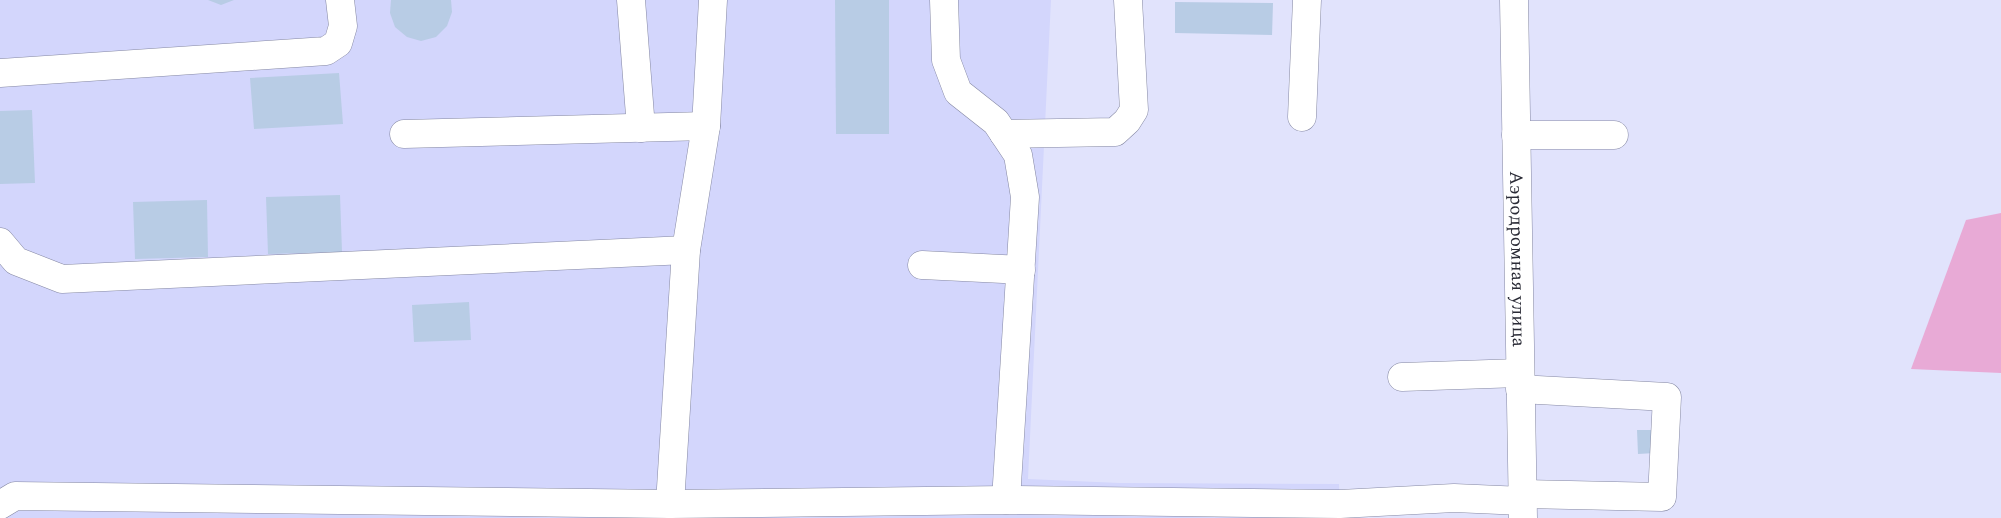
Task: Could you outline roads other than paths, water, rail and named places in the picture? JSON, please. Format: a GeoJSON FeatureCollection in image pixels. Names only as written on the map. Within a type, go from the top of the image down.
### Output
{"type":"FeatureCollection","features":[{"type":"Feature","properties":{"kind":"street"},"geometry":{"type":"LineString","coordinates":[[0,73],[326,52],[338,43],[343,26],[340,0]]}},
{"type":"Feature","properties":{"kind":"street"},"geometry":{"type":"LineString","coordinates":[[631,0],[641,128]]}},
{"type":"Feature","properties":{"kind":"street"},"geometry":{"type":"LineString","coordinates":[[670,504],[686,250],[706,126],[713,0]]}},
{"type":"Feature","properties":{"kind":"street"},"geometry":{"type":"LineString","coordinates":[[944,0],[946,60],[958,92],[996,122],[1018,155],[1025,197],[1006,500]]}},
{"type":"Feature","properties":{"kind":"street"},"geometry":{"type":"LineString","coordinates":[[1004,134],[1115,132],[1127,121],[1134,110],[1128,0]]}},
{"type":"Feature","properties":{"kind":"street"},"geometry":{"type":"LineString","coordinates":[[1302,117],[1307,0]]}},
{"type":"Feature","properties":{"kind":"street","name":"Аэродромная улица"},"geometry":{"type":"LineString","coordinates":[[1514,0],[1523,504]]}},
{"type":"Feature","properties":{"kind":"street"},"geometry":{"type":"LineString","coordinates":[[404,134],[706,126]]}},
{"type":"Feature","properties":{"kind":"street"},"geometry":{"type":"LineString","coordinates":[[1516,135],[1614,135]]}},
{"type":"Feature","properties":{"kind":"street"},"geometry":{"type":"LineString","coordinates":[[1,246],[16,261],[62,279],[686,250]]}},
{"type":"Feature","properties":{"kind":"street"},"geometry":{"type":"LineString","coordinates":[[922,265],[1021,270]]}},
{"type":"Feature","properties":{"kind":"street"},"geometry":{"type":"LineString","coordinates":[[0,505],[15,496],[455,510],[670,504],[864,510],[1006,500],[1340,504],[1454,498],[1523,504],[1662,497],[1667,396],[1520,381],[1402,377]]}}]}
